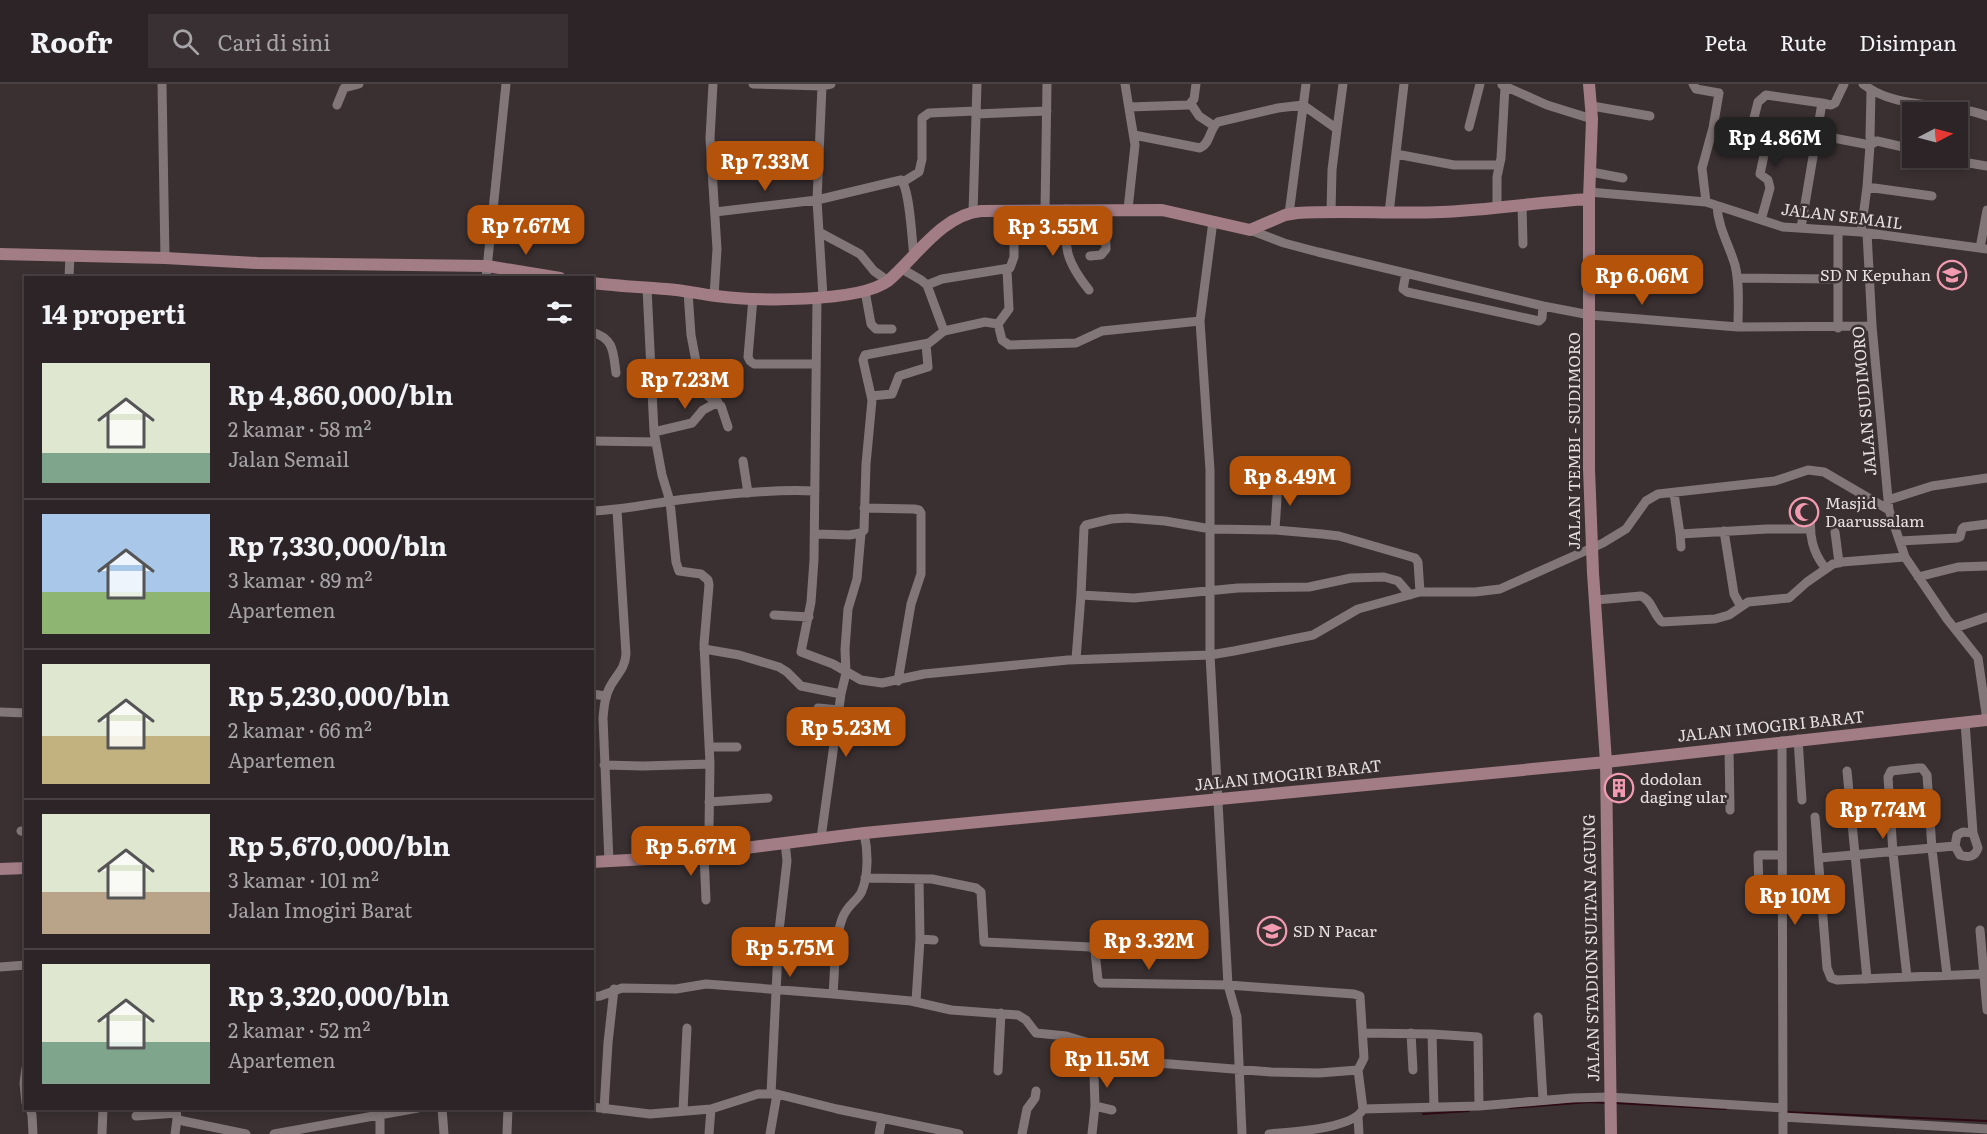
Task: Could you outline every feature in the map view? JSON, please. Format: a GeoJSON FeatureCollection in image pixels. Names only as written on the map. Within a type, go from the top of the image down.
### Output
{"type":"FeatureCollection","features":[{"type":"Feature","properties":{"kind":"main road","name":"JALAN TEMBI - SUDIMORO"},"geometry":{"type":"LineString","coordinates":[[1590,84],[1592,119],[1589,195],[1589,469],[1591,548],[1606,762]]}},
{"type":"Feature","properties":{"kind":"main road"},"geometry":{"type":"LineString","coordinates":[[594,283],[753,298],[820,297],[865,291],[879,287],[888,281],[946,226],[973,212],[1066,209],[1170,211],[1250,230],[1289,214],[1389,213],[1497,208],[1589,195]]}},
{"type":"Feature","properties":{"kind":"main road"},"geometry":{"type":"LineString","coordinates":[[0,254],[165,258],[535,276]]}},
{"type":"Feature","properties":{"kind":"main road","name":"JALAN IMOGIRI BARAT"},"geometry":{"type":"LineString","coordinates":[[594,862],[708,854],[786,845],[821,838],[1219,805],[1798,739],[1987,720]]}},
{"type":"Feature","properties":{"kind":"main road","name":"JALAN STADION SULTAN AGUNG"},"geometry":{"type":"LineString","coordinates":[[1606,762],[1611,1134]]}},
{"type":"Feature","properties":{"kind":"main road"},"geometry":{"type":"LineString","coordinates":[[0,868],[24,868]]}},
{"type":"Feature","properties":{"kind":"street"},"geometry":{"type":"LineString","coordinates":[[162,84],[165,258]]}},
{"type":"Feature","properties":{"kind":"street"},"geometry":{"type":"LineString","coordinates":[[337,105],[344,88],[359,84]]}},
{"type":"Feature","properties":{"kind":"street"},"geometry":{"type":"LineString","coordinates":[[486,272],[506,84]]}},
{"type":"Feature","properties":{"kind":"street"},"geometry":{"type":"LineString","coordinates":[[713,84],[710,151],[717,249],[714,296]]}},
{"type":"Feature","properties":{"kind":"street"},"geometry":{"type":"LineString","coordinates":[[753,84],[826,85],[817,200],[820,297],[815,364],[815,534],[809,617],[801,652],[833,664],[861,680],[875,683],[898,681],[933,673],[1076,659],[1210,656],[1309,636],[1358,609],[1420,592],[1494,590],[1604,543],[1626,529],[1646,501],[1652,497],[1674,493],[1775,481],[1800,472],[1814,470],[1889,505],[1932,486],[1987,478]]}},
{"type":"Feature","properties":{"kind":"street"},"geometry":{"type":"LineString","coordinates":[[973,212],[977,84]]}},
{"type":"Feature","properties":{"kind":"street"},"geometry":{"type":"LineString","coordinates":[[1045,210],[1047,84]]}},
{"type":"Feature","properties":{"kind":"street"},"geometry":{"type":"LineString","coordinates":[[1125,84],[1134,135],[1128,209]]}},
{"type":"Feature","properties":{"kind":"street"},"geometry":{"type":"LineString","coordinates":[[1129,107],[1191,104],[1196,84]]}},
{"type":"Feature","properties":{"kind":"street"},"geometry":{"type":"LineString","coordinates":[[1289,214],[1306,84]]}},
{"type":"Feature","properties":{"kind":"street"},"geometry":{"type":"LineString","coordinates":[[1331,213],[1332,170],[1343,84]]}},
{"type":"Feature","properties":{"kind":"street"},"geometry":{"type":"LineString","coordinates":[[1389,213],[1404,84]]}},
{"type":"Feature","properties":{"kind":"street"},"geometry":{"type":"LineString","coordinates":[[1469,127],[1480,84]]}},
{"type":"Feature","properties":{"kind":"street"},"geometry":{"type":"LineString","coordinates":[[1693,84],[1696,89],[1719,93],[1713,129],[1702,168],[1706,202]]}},
{"type":"Feature","properties":{"kind":"street"},"geometry":{"type":"LineString","coordinates":[[1749,138],[1758,102],[1766,94],[1831,105],[1835,104],[1844,84]]}},
{"type":"Feature","properties":{"kind":"street"},"geometry":{"type":"LineString","coordinates":[[1863,84],[1871,91],[1889,99],[1947,106],[1987,116]]}},
{"type":"Feature","properties":{"kind":"street"},"geometry":{"type":"LineString","coordinates":[[1497,208],[1503,86],[1547,105],[1592,119]]}},
{"type":"Feature","properties":{"kind":"street","name":"JALAN SUDIMORO"},"geometry":{"type":"LineString","coordinates":[[1871,91],[1871,144],[1864,233],[1889,505],[1905,558],[1955,628],[1983,657],[1987,720]]}},
{"type":"Feature","properties":{"kind":"street"},"geometry":{"type":"LineString","coordinates":[[1801,228],[1822,103]]}},
{"type":"Feature","properties":{"kind":"street"},"geometry":{"type":"LineString","coordinates":[[1191,104],[1203,120],[1214,126]]}},
{"type":"Feature","properties":{"kind":"street"},"geometry":{"type":"LineString","coordinates":[[1134,135],[1200,148],[1206,144],[1214,126],[1226,120],[1278,108],[1303,105],[1337,129]]}},
{"type":"Feature","properties":{"kind":"street"},"geometry":{"type":"LineString","coordinates":[[1592,105],[1650,117]]}},
{"type":"Feature","properties":{"kind":"street"},"geometry":{"type":"LineString","coordinates":[[715,212],[817,200],[896,181],[903,182],[919,172],[922,159],[922,117],[929,113],[1047,111]]}},
{"type":"Feature","properties":{"kind":"street"},"geometry":{"type":"LineString","coordinates":[[1713,129],[1765,143],[1760,174],[1767,178],[1770,185],[1761,220]]}},
{"type":"Feature","properties":{"kind":"street"},"geometry":{"type":"LineString","coordinates":[[1818,135],[1871,144],[1878,141],[1902,147]]}},
{"type":"Feature","properties":{"kind":"street"},"geometry":{"type":"LineString","coordinates":[[1396,154],[1454,165],[1499,165]]}},
{"type":"Feature","properties":{"kind":"street"},"geometry":{"type":"LineString","coordinates":[[1968,163],[1987,166]]}},
{"type":"Feature","properties":{"kind":"street"},"geometry":{"type":"LineString","coordinates":[[1591,172],[1623,178]]}},
{"type":"Feature","properties":{"kind":"street"},"geometry":{"type":"LineString","coordinates":[[903,182],[909,207],[914,257]]}},
{"type":"Feature","properties":{"kind":"street"},"geometry":{"type":"LineString","coordinates":[[1868,187],[1932,196]]}},
{"type":"Feature","properties":{"kind":"street","name":"JALAN SEMAIL"},"geometry":{"type":"LineString","coordinates":[[1589,195],[1706,202],[1783,227],[1864,233],[1983,248]]}},
{"type":"Feature","properties":{"kind":"street"},"geometry":{"type":"LineString","coordinates":[[1522,204],[1523,244]]}},
{"type":"Feature","properties":{"kind":"street"},"geometry":{"type":"LineString","coordinates":[[1717,206],[1719,225],[1737,278],[1738,327]]}},
{"type":"Feature","properties":{"kind":"street"},"geometry":{"type":"LineString","coordinates":[[1066,209],[1067,255],[1077,275],[1089,290]]}},
{"type":"Feature","properties":{"kind":"street"},"geometry":{"type":"LineString","coordinates":[[1090,256],[1101,255],[1106,249],[1105,210]]}},
{"type":"Feature","properties":{"kind":"street"},"geometry":{"type":"LineString","coordinates":[[1983,248],[1987,210]]}},
{"type":"Feature","properties":{"kind":"street"},"geometry":{"type":"LineString","coordinates":[[927,285],[942,279],[1007,270],[1012,266],[1014,211]]}},
{"type":"Feature","properties":{"kind":"street"},"geometry":{"type":"LineString","coordinates":[[1214,222],[1200,321],[1210,470],[1210,656],[1228,985],[1237,1017],[1242,1134]]}},
{"type":"Feature","properties":{"kind":"street"},"geometry":{"type":"LineString","coordinates":[[1250,230],[1298,246],[1543,306],[1590,315],[1738,327],[1872,326]]}},
{"type":"Feature","properties":{"kind":"street"},"geometry":{"type":"LineString","coordinates":[[1838,231],[1838,328]]}},
{"type":"Feature","properties":{"kind":"street"},"geometry":{"type":"LineString","coordinates":[[819,232],[860,254],[874,271],[888,281]]}},
{"type":"Feature","properties":{"kind":"street"},"geometry":{"type":"LineString","coordinates":[[69,276],[70,255]]}},
{"type":"Feature","properties":{"kind":"street"},"geometry":{"type":"LineString","coordinates":[[902,269],[921,279],[927,285],[944,331]]}},
{"type":"Feature","properties":{"kind":"street"},"geometry":{"type":"LineString","coordinates":[[998,324],[1009,309],[1007,270]]}},
{"type":"Feature","properties":{"kind":"street"},"geometry":{"type":"LineString","coordinates":[[1407,273],[1403,289],[1407,292],[1539,321],[1542,318],[1543,306]]}},
{"type":"Feature","properties":{"kind":"street"},"geometry":{"type":"LineString","coordinates":[[1737,278],[1837,279]]}},
{"type":"Feature","properties":{"kind":"street"},"geometry":{"type":"LineString","coordinates":[[647,288],[654,432],[662,475],[670,501],[677,569],[701,574],[708,580],[709,593],[704,630],[710,764],[706,900]]}},
{"type":"Feature","properties":{"kind":"street"},"geometry":{"type":"LineString","coordinates":[[865,291],[871,324],[876,329],[892,329]]}},
{"type":"Feature","properties":{"kind":"street"},"geometry":{"type":"LineString","coordinates":[[688,292],[691,335],[701,388],[706,395],[718,402],[728,427]]}},
{"type":"Feature","properties":{"kind":"street"},"geometry":{"type":"LineString","coordinates":[[753,298],[748,357],[750,362],[754,364],[815,364]]}},
{"type":"Feature","properties":{"kind":"street"},"geometry":{"type":"LineString","coordinates":[[998,324],[1004,342],[1009,345],[1076,343],[1102,331],[1200,321]]}},
{"type":"Feature","properties":{"kind":"street"},"geometry":{"type":"LineString","coordinates":[[821,838],[846,673],[846,621],[849,602],[857,579],[861,533],[864,526],[871,396],[863,362],[864,356],[926,344],[932,342],[944,331],[985,322],[998,324]]}},
{"type":"Feature","properties":{"kind":"street"},"geometry":{"type":"LineString","coordinates":[[594,334],[610,342],[616,373]]}},
{"type":"Feature","properties":{"kind":"street"},"geometry":{"type":"LineString","coordinates":[[871,396],[892,394],[899,376],[928,367],[926,344]]}},
{"type":"Feature","properties":{"kind":"street"},"geometry":{"type":"LineString","coordinates":[[654,432],[692,423],[699,413],[718,402]]}},
{"type":"Feature","properties":{"kind":"street"},"geometry":{"type":"LineString","coordinates":[[594,441],[656,442]]}},
{"type":"Feature","properties":{"kind":"street"},"geometry":{"type":"LineString","coordinates":[[743,461],[747,493]]}},
{"type":"Feature","properties":{"kind":"street"},"geometry":{"type":"LineString","coordinates":[[1275,530],[1278,482]]}},
{"type":"Feature","properties":{"kind":"street"},"geometry":{"type":"LineString","coordinates":[[594,511],[778,490],[815,491]]}},
{"type":"Feature","properties":{"kind":"street"},"geometry":{"type":"LineString","coordinates":[[1674,493],[1681,547]]}},
{"type":"Feature","properties":{"kind":"street"},"geometry":{"type":"LineString","coordinates":[[864,508],[914,509],[921,513],[921,574],[911,604],[898,681]]}},
{"type":"Feature","properties":{"kind":"street"},"geometry":{"type":"LineString","coordinates":[[609,862],[603,718],[606,696],[610,686],[623,669],[626,654],[617,510]]}},
{"type":"Feature","properties":{"kind":"street"},"geometry":{"type":"LineString","coordinates":[[1811,514],[1809,529],[1814,552],[1826,569]]}},
{"type":"Feature","properties":{"kind":"street"},"geometry":{"type":"LineString","coordinates":[[1076,659],[1085,526],[1111,519],[1165,521],[1211,529],[1275,530],[1340,536],[1413,557],[1418,562],[1420,592]]}},
{"type":"Feature","properties":{"kind":"street"},"geometry":{"type":"LineString","coordinates":[[1900,541],[1957,538],[1960,537],[1964,527],[1987,524]]}},
{"type":"Feature","properties":{"kind":"street"},"geometry":{"type":"LineString","coordinates":[[1680,534],[1809,529]]}},
{"type":"Feature","properties":{"kind":"street"},"geometry":{"type":"LineString","coordinates":[[1724,531],[1734,594],[1740,605]]}},
{"type":"Feature","properties":{"kind":"street"},"geometry":{"type":"LineString","coordinates":[[1835,532],[1839,563]]}},
{"type":"Feature","properties":{"kind":"street"},"geometry":{"type":"LineString","coordinates":[[815,534],[861,533]]}},
{"type":"Feature","properties":{"kind":"street"},"geometry":{"type":"LineString","coordinates":[[1596,600],[1641,596],[1649,602],[1655,617],[1662,621],[1715,619],[1729,615],[1740,605],[1748,602],[1788,598],[1826,569],[1839,563],[1905,558]]}},
{"type":"Feature","properties":{"kind":"street"},"geometry":{"type":"LineString","coordinates":[[1918,577],[1958,567],[1987,566]]}},
{"type":"Feature","properties":{"kind":"street"},"geometry":{"type":"LineString","coordinates":[[1081,595],[1134,598],[1211,591],[1309,587],[1351,578],[1384,577],[1398,581],[1410,595]]}},
{"type":"Feature","properties":{"kind":"street"},"geometry":{"type":"LineString","coordinates":[[774,615],[809,617]]}},
{"type":"Feature","properties":{"kind":"street"},"geometry":{"type":"LineString","coordinates":[[1955,628],[1987,617]]}},
{"type":"Feature","properties":{"kind":"street"},"geometry":{"type":"LineString","coordinates":[[704,649],[739,655],[779,667],[801,686],[842,694]]}},
{"type":"Feature","properties":{"kind":"street"},"geometry":{"type":"LineString","coordinates":[[594,694],[606,696]]}},
{"type":"Feature","properties":{"kind":"street"},"geometry":{"type":"LineString","coordinates":[[818,708],[839,710]]}},
{"type":"Feature","properties":{"kind":"street"},"geometry":{"type":"LineString","coordinates":[[0,712],[24,713]]}},
{"type":"Feature","properties":{"kind":"street"},"geometry":{"type":"LineString","coordinates":[[1965,722],[1973,833],[1978,842],[1976,853],[1965,857],[1960,855],[1955,846],[1957,835],[1963,832],[1973,833]]}},
{"type":"Feature","properties":{"kind":"street"},"geometry":{"type":"LineString","coordinates":[[1798,739],[1802,800]]}},
{"type":"Feature","properties":{"kind":"street"},"geometry":{"type":"LineString","coordinates":[[1782,741],[1783,1134]]}},
{"type":"Feature","properties":{"kind":"street"},"geometry":{"type":"LineString","coordinates":[[709,747],[737,747]]}},
{"type":"Feature","properties":{"kind":"street"},"geometry":{"type":"LineString","coordinates":[[1729,747],[1730,810]]}},
{"type":"Feature","properties":{"kind":"street"},"geometry":{"type":"LineString","coordinates":[[604,765],[710,764]]}},
{"type":"Feature","properties":{"kind":"street"},"geometry":{"type":"LineString","coordinates":[[1907,977],[1893,853],[1888,777],[1894,770],[1918,768],[1925,771],[1947,975]]}},
{"type":"Feature","properties":{"kind":"street"},"geometry":{"type":"LineString","coordinates":[[1847,771],[1867,979]]}},
{"type":"Feature","properties":{"kind":"street"},"geometry":{"type":"LineString","coordinates":[[709,802],[768,798]]}},
{"type":"Feature","properties":{"kind":"street"},"geometry":{"type":"LineString","coordinates":[[1815,817],[1828,974],[1831,978],[1837,980],[1982,974]]}},
{"type":"Feature","properties":{"kind":"street"},"geometry":{"type":"LineString","coordinates":[[833,994],[842,920],[850,903],[861,894],[865,878],[867,855],[864,836]]}},
{"type":"Feature","properties":{"kind":"street"},"geometry":{"type":"LineString","coordinates":[[770,1134],[774,1094],[779,931],[787,861],[786,845]]}},
{"type":"Feature","properties":{"kind":"street"},"geometry":{"type":"LineString","coordinates":[[1818,858],[1955,846]]}},
{"type":"Feature","properties":{"kind":"street"},"geometry":{"type":"LineString","coordinates":[[1781,890],[1759,890],[1758,855],[1782,855]]}},
{"type":"Feature","properties":{"kind":"street"},"geometry":{"type":"LineString","coordinates":[[865,878],[943,880],[979,889],[984,942],[1094,949],[1098,980],[1101,983],[1228,985],[1360,996],[1364,1058],[1358,1070],[1359,1134]]}},
{"type":"Feature","properties":{"kind":"street"},"geometry":{"type":"LineString","coordinates":[[916,1001],[920,939],[919,879]]}},
{"type":"Feature","properties":{"kind":"street"},"geometry":{"type":"LineString","coordinates":[[1980,930],[1982,974],[1987,1010]]}},
{"type":"Feature","properties":{"kind":"street"},"geometry":{"type":"LineString","coordinates":[[920,939],[934,940]]}},
{"type":"Feature","properties":{"kind":"street"},"geometry":{"type":"LineString","coordinates":[[0,967],[24,965]]}},
{"type":"Feature","properties":{"kind":"street"},"geometry":{"type":"LineString","coordinates":[[594,997],[622,988],[682,988],[706,984],[916,1001],[951,1010],[1022,1016],[1036,1033],[1066,1036],[1093,1044],[1095,1106],[1092,1134]]}},
{"type":"Feature","properties":{"kind":"street"},"geometry":{"type":"LineString","coordinates":[[604,1109],[614,989]]}},
{"type":"Feature","properties":{"kind":"street"},"geometry":{"type":"LineString","coordinates":[[998,1071],[1001,1013]]}},
{"type":"Feature","properties":{"kind":"street"},"geometry":{"type":"LineString","coordinates":[[1538,1017],[1543,1100]]}},
{"type":"Feature","properties":{"kind":"street"},"geometry":{"type":"LineString","coordinates":[[683,1111],[687,1029]]}},
{"type":"Feature","properties":{"kind":"street"},"geometry":{"type":"LineString","coordinates":[[1363,1033],[1478,1037],[1479,1106]]}},
{"type":"Feature","properties":{"kind":"street"},"geometry":{"type":"LineString","coordinates":[[1411,1034],[1413,1070]]}},
{"type":"Feature","properties":{"kind":"street"},"geometry":{"type":"LineString","coordinates":[[1432,1034],[1434,1107]]}},
{"type":"Feature","properties":{"kind":"street"},"geometry":{"type":"LineString","coordinates":[[1095,1058],[1300,1073],[1358,1070]]}},
{"type":"Feature","properties":{"kind":"street"},"geometry":{"type":"LineString","coordinates":[[1022,1134],[1027,1109],[1035,1098],[1036,1091]]}},
{"type":"Feature","properties":{"kind":"street"},"geometry":{"type":"LineString","coordinates":[[594,1107],[650,1114],[711,1108],[758,1094],[774,1094],[958,1134]]}},
{"type":"Feature","properties":{"kind":"street"},"geometry":{"type":"LineString","coordinates":[[1269,1134],[1326,1128],[1360,1113],[1543,1100],[1609,1101],[1783,1112],[1987,1129]]}},
{"type":"Feature","properties":{"kind":"street"},"geometry":{"type":"LineString","coordinates":[[1095,1106],[1112,1110]]}},
{"type":"Feature","properties":{"kind":"street"},"geometry":{"type":"LineString","coordinates":[[709,1134],[711,1108]]}},
{"type":"Feature","properties":{"kind":"street"},"geometry":{"type":"LineString","coordinates":[[31,1110],[33,1134]]}},
{"type":"Feature","properties":{"kind":"street"},"geometry":{"type":"LineString","coordinates":[[102,1134],[103,1110]]}},
{"type":"Feature","properties":{"kind":"street"},"geometry":{"type":"LineString","coordinates":[[274,1134],[407,1110]]}},
{"type":"Feature","properties":{"kind":"street"},"geometry":{"type":"LineString","coordinates":[[442,1110],[444,1134]]}},
{"type":"Feature","properties":{"kind":"street"},"geometry":{"type":"LineString","coordinates":[[507,1134],[508,1110]]}},
{"type":"Feature","properties":{"kind":"street"},"geometry":{"type":"LineString","coordinates":[[176,1113],[176,1134]]}},
{"type":"Feature","properties":{"kind":"street"},"geometry":{"type":"LineString","coordinates":[[136,1116],[176,1113],[246,1134]]}},
{"type":"Feature","properties":{"kind":"street"},"geometry":{"type":"LineString","coordinates":[[380,1115],[380,1134]]}},
{"type":"Feature","properties":{"kind":"street"},"geometry":{"type":"LineString","coordinates":[[879,1134],[882,1118]]}},
{"type":"Feature","properties":{"kind":"waterway"},"geometry":{"type":"LineString","coordinates":[[1510,1108],[1590,1102],[1607,1103]]}},
{"type":"Feature","properties":{"kind":"waterway"},"geometry":{"type":"LineString","coordinates":[[1615,1103],[1726,1109]]}},
{"type":"Feature","properties":{"kind":"waterway"},"geometry":{"type":"LineString","coordinates":[[1423,1114],[1469,1111]]}},
{"type":"Feature","properties":{"kind":"waterway"},"geometry":{"type":"LineString","coordinates":[[1786,1112],[1987,1121]]}},
{"type":"Feature","properties":{"kind":"place","name":"SD N Kepuhan"},"geometry":{"type":"Point","coordinates":[1952,275]}},
{"type":"Feature","properties":{"kind":"place","name":"Masjid Daarussalam"},"geometry":{"type":"Point","coordinates":[1804,512]}},
{"type":"Feature","properties":{"kind":"place","name":"dodolan daging ular"},"geometry":{"type":"Point","coordinates":[1619,788]}},
{"type":"Feature","properties":{"kind":"place","name":"SD N Pacar"},"geometry":{"type":"Point","coordinates":[1272,931]}}]}
